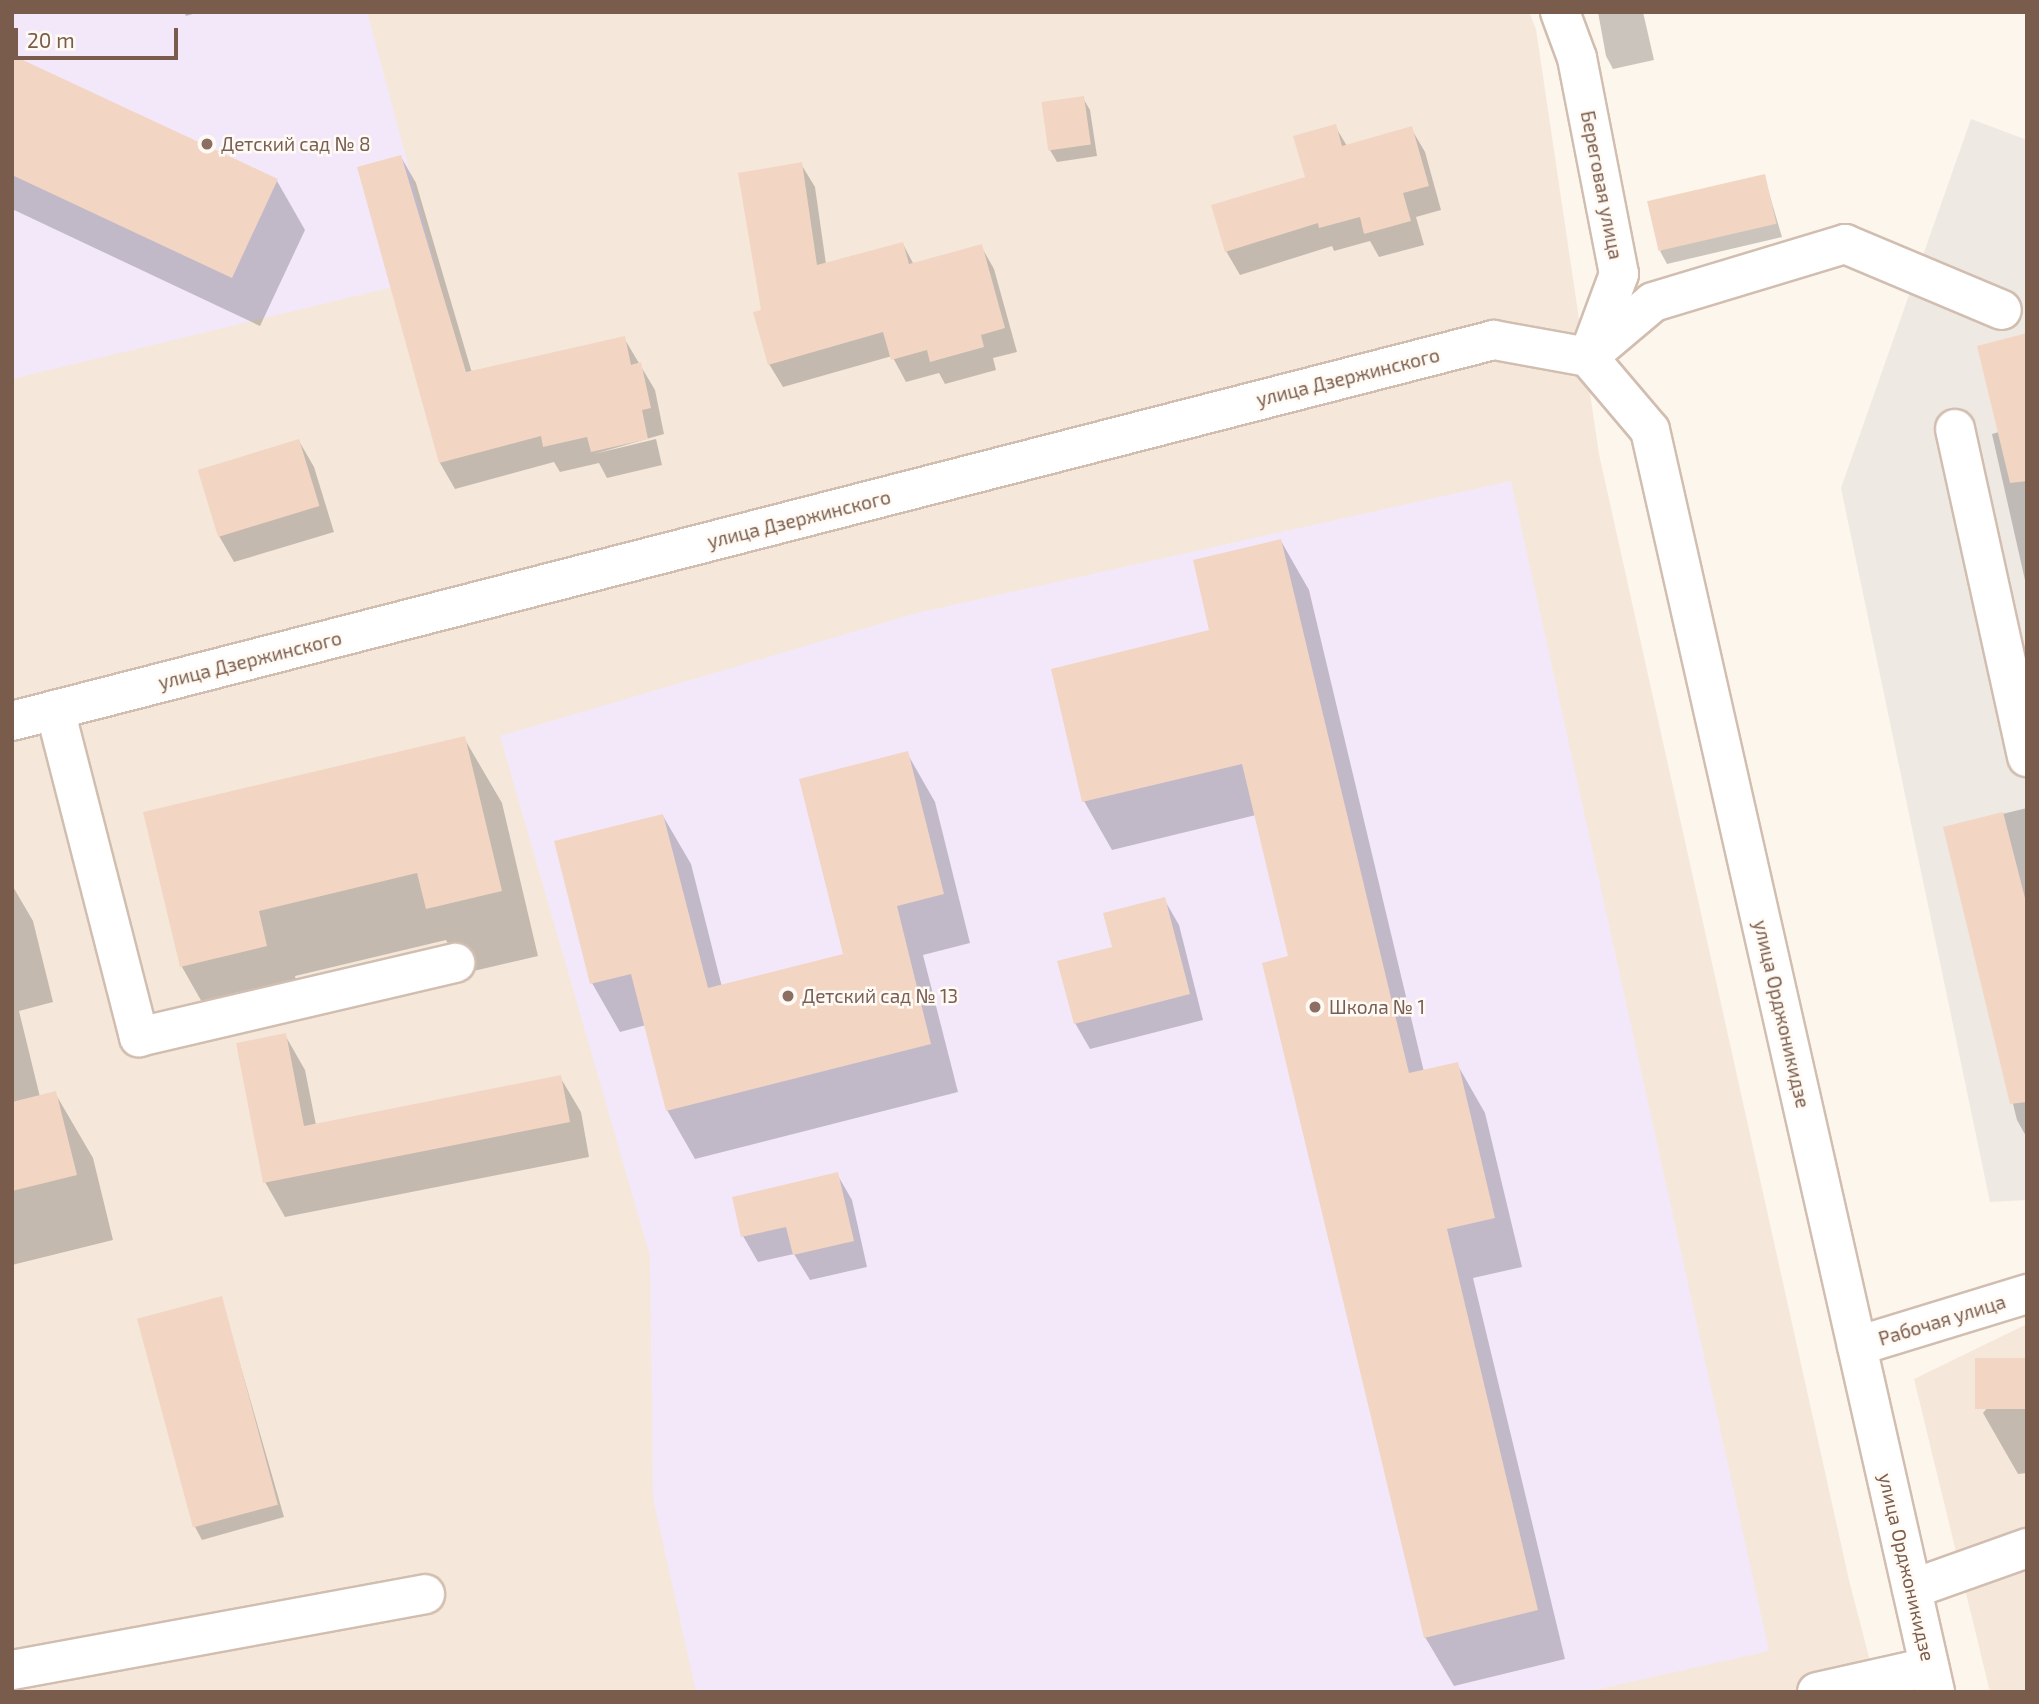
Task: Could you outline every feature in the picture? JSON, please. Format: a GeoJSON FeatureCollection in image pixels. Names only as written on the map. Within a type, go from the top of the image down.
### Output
{"type":"FeatureCollection","features":[{"type":"Feature","properties":{"kind":"street","name":"Береговая улица"},"geometry":{"type":"LineString","coordinates":[[1560,12],[1577,58],[1619,274],[1588,357]]}},
{"type":"Feature","properties":{"kind":"street"},"geometry":{"type":"LineString","coordinates":[[1588,357],[1653,302],[1846,244],[2002,310]]}},
{"type":"Feature","properties":{"kind":"street","name":"улица Дзержинского"},"geometry":{"type":"LineString","coordinates":[[12,721],[1494,340],[1588,357]]}},
{"type":"Feature","properties":{"kind":"street","name":"улица Орджоникидзе"},"geometry":{"type":"LineString","coordinates":[[1588,357],[1650,430],[1932,1679]]}},
{"type":"Feature","properties":{"kind":"street"},"geometry":{"type":"LineString","coordinates":[[1955,429],[2027,757]]}},
{"type":"Feature","properties":{"kind":"street"},"geometry":{"type":"LineString","coordinates":[[55,710],[139,1037],[455,963]]}},
{"type":"Feature","properties":{"kind":"street","name":"Рабочая улица"},"geometry":{"type":"LineString","coordinates":[[1857,1346],[2027,1294]]}},
{"type":"Feature","properties":{"kind":"street"},"geometry":{"type":"LineString","coordinates":[[1912,1589],[2027,1548]]}},
{"type":"Feature","properties":{"kind":"street"},"geometry":{"type":"LineString","coordinates":[[12,1670],[425,1594]]}},
{"type":"Feature","properties":{"kind":"street"},"geometry":{"type":"LineString","coordinates":[[1829,1690],[1932,1679]]}},
{"type":"Feature","properties":{"kind":"shaded area"},"geometry":{"type":"Polygon","coordinates":[[[12,12],[1529,12],[1536,29],[1599,454],[1849,1580],[1878,1692],[12,1692],[12,12]]]}},
{"type":"Feature","properties":{"kind":"shaded area","name":"Детский сад № 8"},"geometry":{"type":"Polygon","coordinates":[[[12,12],[367,12],[438,276],[12,379],[12,12]]]}},
{"type":"Feature","properties":{"kind":"shaded area"},"geometry":{"type":"Polygon","coordinates":[[[1971,119],[2027,140],[2027,1200],[1990,1202],[1841,488],[1971,119]]]}},
{"type":"Feature","properties":{"kind":"shaded area","name":"Школа № 1"},"geometry":{"type":"Polygon","coordinates":[[[1511,481],[1769,1651],[1585,1692],[696,1692],[653,1498],[650,1256],[500,736],[917,613],[1511,481]]]}},
{"type":"Feature","properties":{"kind":"shaded area"},"geometry":{"type":"Polygon","coordinates":[[[2027,1324],[2027,1692],[1990,1692],[1914,1379],[2027,1324]]]}},
{"type":"Feature","properties":{"kind":"building"},"geometry":{"type":"Polygon","coordinates":[[[12,55],[278,179],[232,278],[12,175],[12,55]]]}},
{"type":"Feature","properties":{"kind":"building"},"geometry":{"type":"Polygon","coordinates":[[[1084,96],[1091,145],[1048,151],[1041,102],[1084,96]]]}},
{"type":"Feature","properties":{"kind":"building"},"geometry":{"type":"Polygon","coordinates":[[[1336,124],[1342,146],[1412,126],[1429,186],[1403,193],[1411,221],[1364,234],[1360,217],[1319,228],[1318,223],[1225,252],[1211,205],[1305,177],[1293,136],[1336,124]]]}},
{"type":"Feature","properties":{"kind":"building"},"geometry":{"type":"Polygon","coordinates":[[[401,155],[466,372],[625,336],[631,365],[641,362],[651,408],[642,410],[648,439],[591,452],[587,437],[543,447],[541,436],[439,463],[357,167],[401,155]]]}},
{"type":"Feature","properties":{"kind":"building"},"geometry":{"type":"Polygon","coordinates":[[[802,162],[817,265],[903,242],[909,264],[982,244],[1005,328],[981,335],[984,347],[930,362],[927,350],[891,360],[883,332],[768,365],[753,312],[761,310],[738,173],[802,162]]]}},
{"type":"Feature","properties":{"kind":"building"},"geometry":{"type":"Polygon","coordinates":[[[1765,174],[1776,224],[1659,251],[1647,201],[1765,174]]]}},
{"type":"Feature","properties":{"kind":"building"},"geometry":{"type":"Polygon","coordinates":[[[2027,333],[2027,481],[2010,483],[1977,346],[2027,333]]]}},
{"type":"Feature","properties":{"kind":"building"},"geometry":{"type":"Polygon","coordinates":[[[299,439],[319,506],[218,537],[198,470],[299,439]]]}},
{"type":"Feature","properties":{"kind":"building"},"geometry":{"type":"Polygon","coordinates":[[[1281,539],[1409,1073],[1458,1062],[1495,1218],[1447,1229],[1538,1610],[1424,1638],[1262,963],[1288,956],[1242,764],[1082,802],[1051,669],[1209,630],[1193,560],[1281,539]]]}},
{"type":"Feature","properties":{"kind":"building"},"geometry":{"type":"Polygon","coordinates":[[[465,736],[502,891],[426,909],[417,873],[259,911],[267,946],[180,967],[143,812],[465,736]]]}},
{"type":"Feature","properties":{"kind":"building"},"geometry":{"type":"Polygon","coordinates":[[[908,751],[944,894],[897,906],[931,1044],[666,1111],[631,974],[590,984],[554,841],[663,814],[708,988],[843,954],[799,779],[908,751]]]}},
{"type":"Feature","properties":{"kind":"building"},"geometry":{"type":"Polygon","coordinates":[[[2003,812],[2027,906],[2027,1102],[2010,1104],[1943,827],[2003,812]]]}},
{"type":"Feature","properties":{"kind":"building"},"geometry":{"type":"Polygon","coordinates":[[[1165,897],[1190,994],[1074,1024],[1057,961],[1112,947],[1103,913],[1165,897]]]}},
{"type":"Feature","properties":{"kind":"building"},"geometry":{"type":"Polygon","coordinates":[[[286,1033],[304,1126],[561,1075],[570,1122],[263,1183],[236,1043],[286,1033]]]}},
{"type":"Feature","properties":{"kind":"building"},"geometry":{"type":"Polygon","coordinates":[[[56,1091],[77,1175],[12,1191],[12,1102],[56,1091]]]}},
{"type":"Feature","properties":{"kind":"building"},"geometry":{"type":"Polygon","coordinates":[[[838,1172],[854,1241],[793,1255],[786,1227],[741,1237],[732,1197],[838,1172]]]}},
{"type":"Feature","properties":{"kind":"building"},"geometry":{"type":"Polygon","coordinates":[[[222,1296],[278,1505],[193,1527],[137,1319],[222,1296]]]}},
{"type":"Feature","properties":{"kind":"building"},"geometry":{"type":"Polygon","coordinates":[[[1975,1358],[2027,1358],[2027,1409],[1975,1409],[1975,1358]]]}},
{"type":"Feature","properties":{"kind":"place","name":"Детский сад № 8"},"geometry":{"type":"Point","coordinates":[207,144]}},
{"type":"Feature","properties":{"kind":"place","name":"Детский сад № 13"},"geometry":{"type":"Point","coordinates":[788,996]}},
{"type":"Feature","properties":{"kind":"place","name":"Школа № 1"},"geometry":{"type":"Point","coordinates":[1315,1007]}}]}
